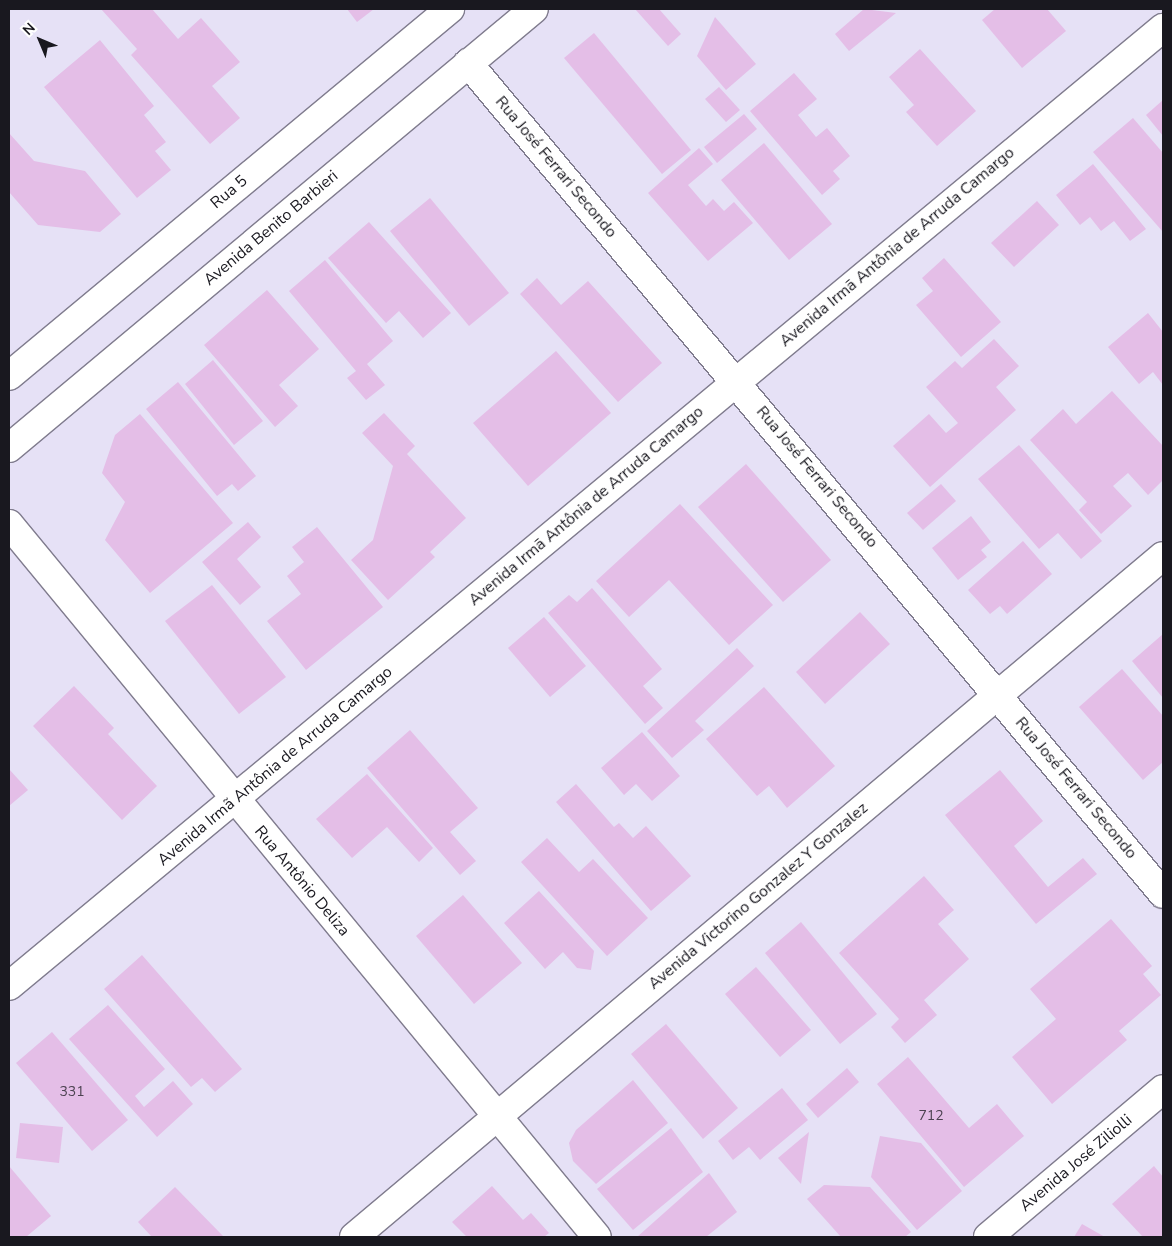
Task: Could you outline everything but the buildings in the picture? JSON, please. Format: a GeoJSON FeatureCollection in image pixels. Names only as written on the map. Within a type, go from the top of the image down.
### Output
{"type":"FeatureCollection","features":[{"type":"Feature","properties":{"kind":"street","name":"Rua 5"},"geometry":{"type":"LineString","coordinates":[[9,376],[450,9]]}},
{"type":"Feature","properties":{"kind":"street","name":"Avenida Benito Barbieri"},"geometry":{"type":"LineString","coordinates":[[9,448],[534,9]]}},
{"type":"Feature","properties":{"kind":"street","name":"Avenida Irmã Antônia de Arruda Camargo"},"geometry":{"type":"LineString","coordinates":[[9,986],[1163,28]]}},
{"type":"Feature","properties":{"kind":"street","name":"Rua José Ferrari Secondo"},"geometry":{"type":"LineString","coordinates":[[468,63],[997,693],[1163,894]]}},
{"type":"Feature","properties":{"kind":"street","name":"Rua Antônio Deliza"},"geometry":{"type":"LineString","coordinates":[[9,524],[597,1237]]}},
{"type":"Feature","properties":{"kind":"street","name":"Avenida Victorino Gonzalez Y Gonzalez"},"geometry":{"type":"LineString","coordinates":[[354,1237],[498,1118],[997,693],[1163,556]]}},
{"type":"Feature","properties":{"kind":"street","name":"Avenida José Ziliolli"},"geometry":{"type":"LineString","coordinates":[[988,1237],[1163,1089]]}}]}
